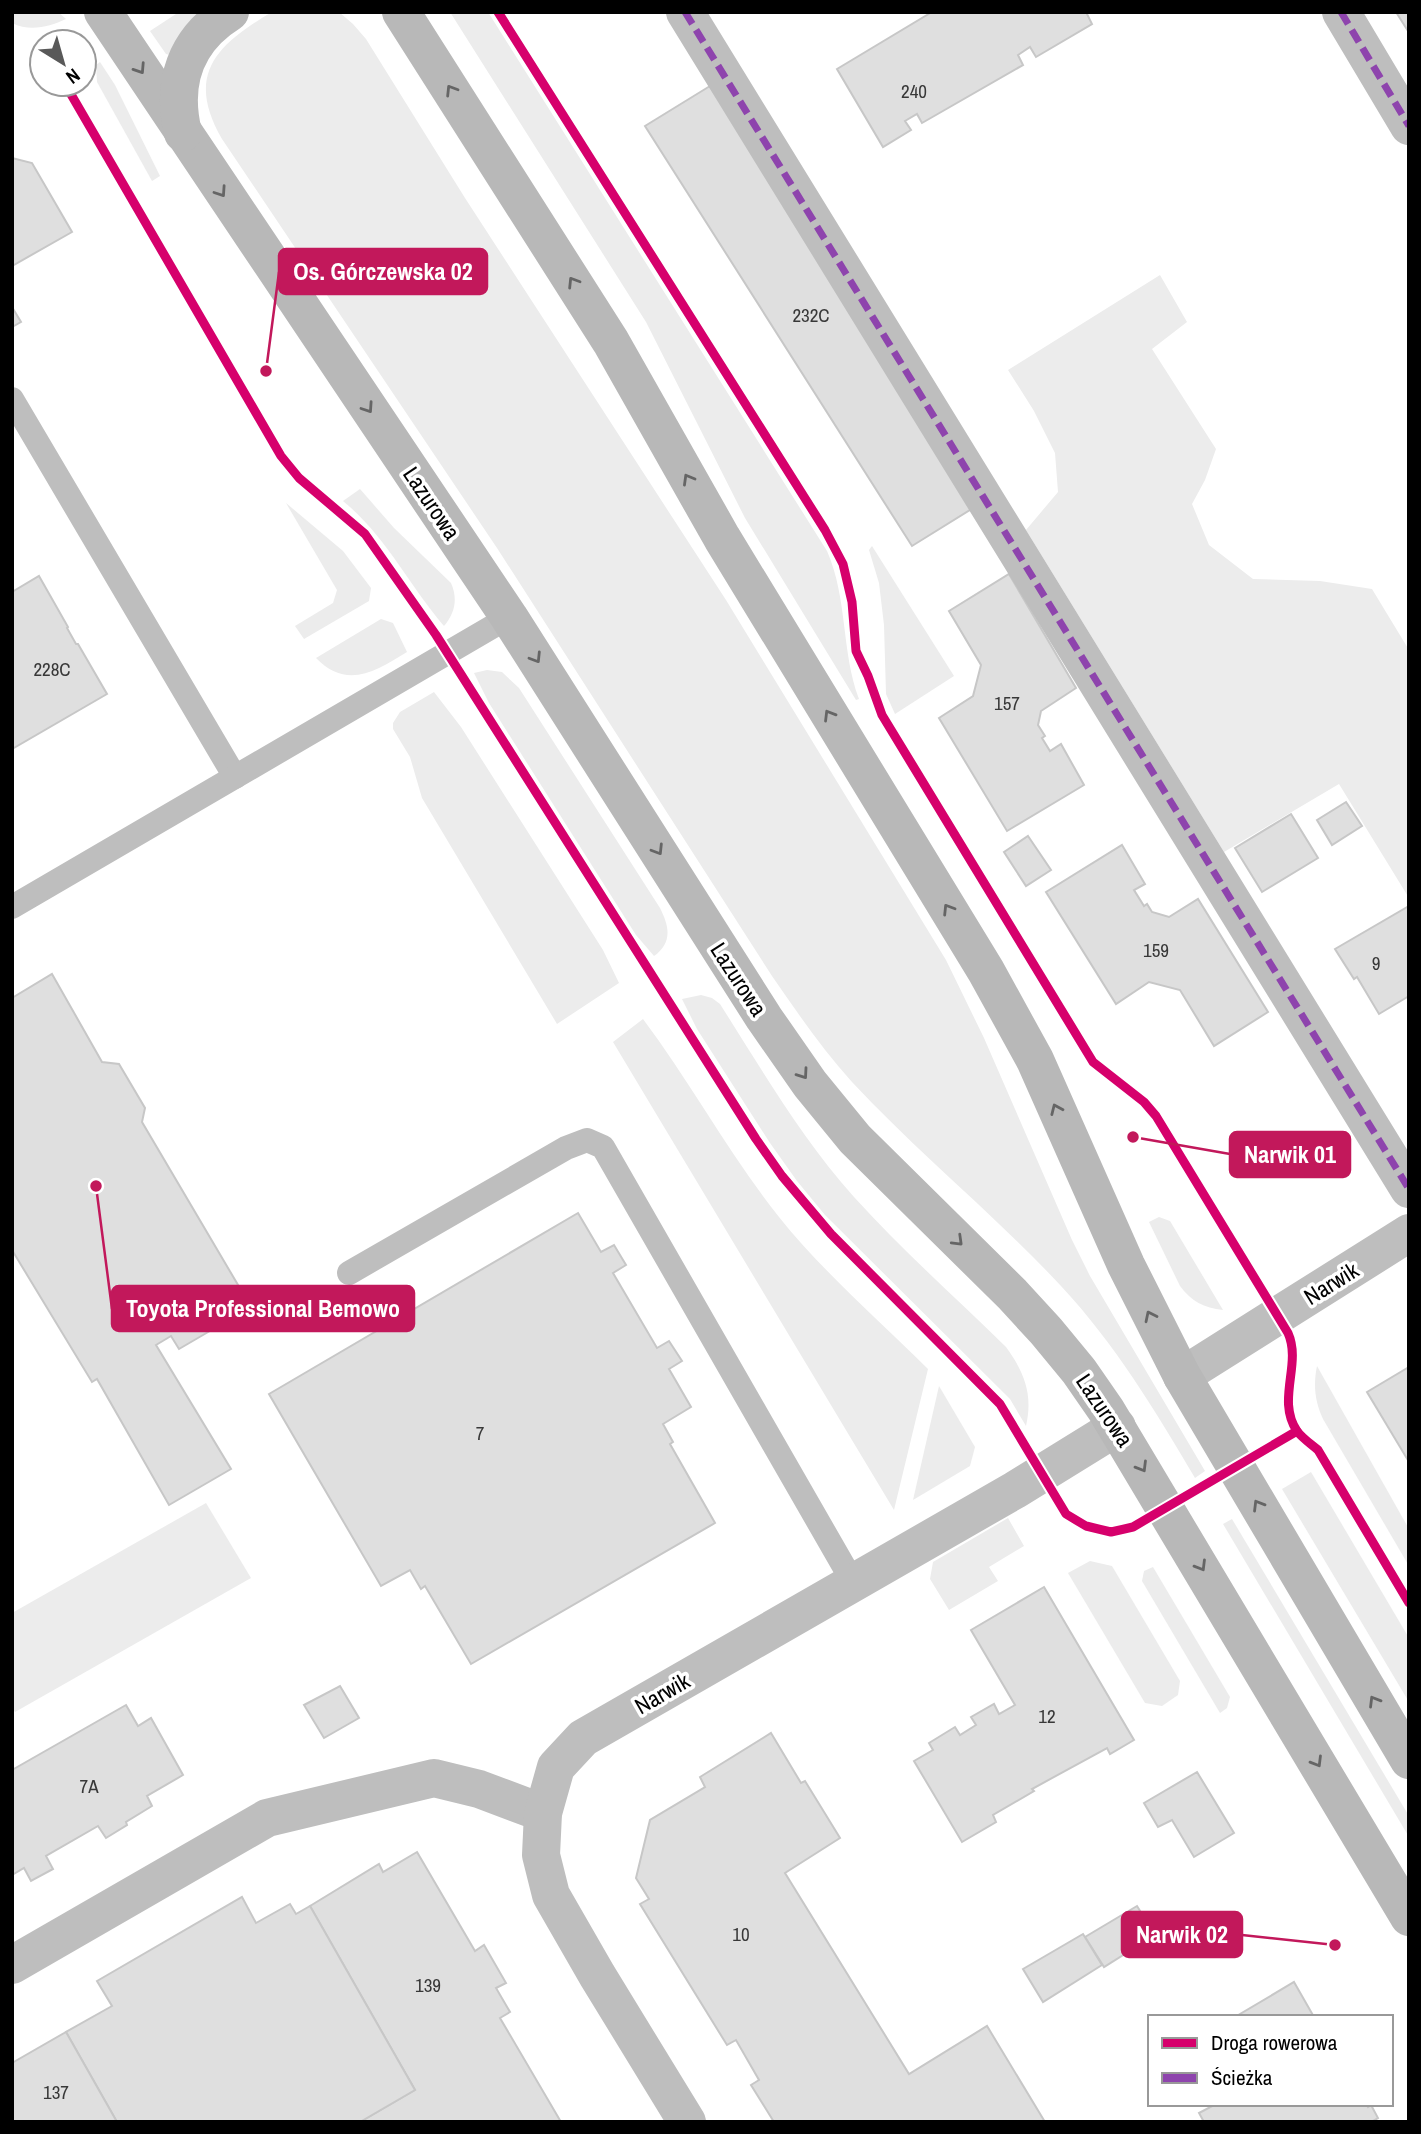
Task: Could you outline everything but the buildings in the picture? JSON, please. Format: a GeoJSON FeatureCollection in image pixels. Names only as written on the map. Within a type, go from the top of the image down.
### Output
{"type":"FeatureCollection","features":[{"type":"Feature","properties":{"kind":"main road","name":"Lazurowa"},"geometry":{"type":"LineString","coordinates":[[103,12],[183,135],[509,617],[764,1018],[810,1084],[855,1139],[1013,1294],[1079,1371],[1117,1427],[1409,1917]]}},
{"type":"Feature","properties":{"kind":"main road"},"geometry":{"type":"LineString","coordinates":[[183,135],[178,112],[182,72],[191,51],[205,32],[230,12]]}},
{"type":"Feature","properties":{"kind":"main road"},"geometry":{"type":"LineString","coordinates":[[401,16],[611,342],[722,538],[986,971],[1035,1060],[1137,1287],[1182,1376],[1409,1760]]}},
{"type":"Feature","properties":{"kind":"street"},"geometry":{"type":"LineString","coordinates":[[685,12],[1409,1189]]}},
{"type":"Feature","properties":{"kind":"street"},"geometry":{"type":"LineString","coordinates":[[1341,12],[1409,126]]}},
{"type":"Feature","properties":{"kind":"street","name":"Narwik"},"geometry":{"type":"LineString","coordinates":[[1182,1376],[1409,1233]]}},
{"type":"Feature","properties":{"kind":"street","name":"Narwik"},"geometry":{"type":"LineString","coordinates":[[687,2122],[551,1895],[541,1855],[543,1813],[556,1768],[583,1738],[854,1584],[1117,1427]]}},
{"type":"Feature","properties":{"kind":"street"},"geometry":{"type":"LineString","coordinates":[[12,1965],[267,1818],[434,1779],[480,1789],[543,1813]]}},
{"type":"Feature","properties":{"kind":"lane"},"geometry":{"type":"LineString","coordinates":[[12,399],[235,777]]}},
{"type":"Feature","properties":{"kind":"lane"},"geometry":{"type":"LineString","coordinates":[[12,907],[509,617]]}},
{"type":"Feature","properties":{"kind":"lane"},"geometry":{"type":"LineString","coordinates":[[349,1273],[566,1148],[587,1140],[603,1147],[854,1584]]}},
{"type":"Feature","properties":{"kind":"shaded area"},"geometry":{"type":"Polygon","coordinates":[[[12,12],[58,12],[66,19],[33,28],[12,23],[12,12]]]}},
{"type":"Feature","properties":{"kind":"shaded area"},"geometry":{"type":"Polygon","coordinates":[[[179,12],[198,12],[185,27],[170,55],[166,54],[150,31],[179,12]]]}},
{"type":"Feature","properties":{"kind":"shaded area"},"geometry":{"type":"Polygon","coordinates":[[[272,12],[339,12],[366,39],[465,198],[726,600],[946,960],[984,1038],[1090,1276],[1205,1471],[1195,1478],[1133,1378],[1081,1308],[1010,1234],[877,1108],[810,1030],[772,976],[497,548],[222,139],[211,117],[206,97],[207,79],[212,64],[235,37],[272,12]]]}},
{"type":"Feature","properties":{"kind":"shaded area"},"geometry":{"type":"Polygon","coordinates":[[[450,12],[488,12],[827,551],[834,569],[849,662],[859,699],[856,700],[745,518],[646,322],[450,12]]]}},
{"type":"Feature","properties":{"kind":"shaded area"},"geometry":{"type":"Polygon","coordinates":[[[100,62],[115,85],[160,176],[152,181],[98,84],[100,62]]]}},
{"type":"Feature","properties":{"kind":"shaded area"},"geometry":{"type":"Polygon","coordinates":[[[1160,275],[1187,322],[1152,349],[1216,449],[1205,480],[1192,504],[1209,545],[1253,579],[1320,581],[1372,589],[1409,650],[1409,898],[1339,784],[1224,852],[1026,530],[1058,492],[1055,453],[1034,411],[1008,370],[1160,275]]]}},
{"type":"Feature","properties":{"kind":"shaded area"},"geometry":{"type":"Polygon","coordinates":[[[360,489],[394,528],[451,583],[454,606],[444,626],[372,529],[343,501],[360,489]]]}},
{"type":"Feature","properties":{"kind":"shaded area"},"geometry":{"type":"Polygon","coordinates":[[[286,503],[343,551],[371,588],[369,601],[304,639],[295,626],[333,603],[337,590],[286,503]]]}},
{"type":"Feature","properties":{"kind":"shaded area"},"geometry":{"type":"Polygon","coordinates":[[[872,546],[954,676],[895,714],[886,694],[884,625],[879,583],[869,550],[872,546]]]}},
{"type":"Feature","properties":{"kind":"shaded area"},"geometry":{"type":"Polygon","coordinates":[[[381,619],[393,623],[407,652],[373,671],[350,675],[328,668],[316,658],[381,619]]]}},
{"type":"Feature","properties":{"kind":"shaded area"},"geometry":{"type":"Polygon","coordinates":[[[487,670],[502,672],[519,688],[660,908],[668,934],[664,945],[654,956],[636,935],[489,703],[474,673],[487,670]]]}},
{"type":"Feature","properties":{"kind":"shaded area"},"geometry":{"type":"Polygon","coordinates":[[[434,692],[461,727],[603,950],[619,983],[557,1024],[422,798],[410,757],[393,729],[393,723],[400,712],[434,692]]]}},
{"type":"Feature","properties":{"kind":"shaded area"},"geometry":{"type":"Polygon","coordinates":[[[701,995],[720,1004],[800,1128],[854,1197],[1006,1347],[1026,1385],[1026,1426],[1010,1399],[825,1215],[797,1181],[697,1029],[682,999],[701,995]]]}},
{"type":"Feature","properties":{"kind":"shaded area"},"geometry":{"type":"Polygon","coordinates":[[[643,1019],[743,1168],[795,1237],[928,1369],[894,1510],[613,1042],[643,1019]]]}},
{"type":"Feature","properties":{"kind":"shaded area"},"geometry":{"type":"Polygon","coordinates":[[[1159,1217],[1170,1221],[1223,1310],[1199,1303],[1180,1286],[1149,1222],[1159,1217]]]}},
{"type":"Feature","properties":{"kind":"shaded area"},"geometry":{"type":"Polygon","coordinates":[[[1317,1366],[1409,1529],[1409,1566],[1323,1419],[1316,1393],[1317,1366]]]}},
{"type":"Feature","properties":{"kind":"shaded area"},"geometry":{"type":"Polygon","coordinates":[[[939,1386],[975,1447],[970,1466],[913,1500],[939,1386]]]}},
{"type":"Feature","properties":{"kind":"shaded area"},"geometry":{"type":"Polygon","coordinates":[[[1311,1472],[1409,1638],[1409,1702],[1282,1489],[1311,1472]]]}},
{"type":"Feature","properties":{"kind":"shaded area"},"geometry":{"type":"Polygon","coordinates":[[[206,1503],[251,1578],[15,1712],[12,1707],[12,1613],[206,1503]]]}},
{"type":"Feature","properties":{"kind":"shaded area"},"geometry":{"type":"Polygon","coordinates":[[[1008,1518],[1024,1546],[989,1567],[998,1581],[949,1610],[930,1579],[933,1562],[1008,1518]]]}},
{"type":"Feature","properties":{"kind":"shaded area"},"geometry":{"type":"Polygon","coordinates":[[[1232,1519],[1409,1816],[1409,1837],[1223,1524],[1232,1519]]]}},
{"type":"Feature","properties":{"kind":"shaded area"},"geometry":{"type":"Polygon","coordinates":[[[1090,1561],[1112,1566],[1180,1681],[1178,1695],[1162,1706],[1145,1703],[1068,1573],[1090,1561]]]}},
{"type":"Feature","properties":{"kind":"shaded area"},"geometry":{"type":"Polygon","coordinates":[[[1153,1567],[1230,1697],[1227,1708],[1220,1713],[1142,1581],[1144,1571],[1153,1567]]]}},
{"type":"Feature","properties":{"kind":"marked path"},"geometry":{"type":"LineString","coordinates":[[685,12],[1409,1189]]}},
{"type":"Feature","properties":{"kind":"marked path"},"geometry":{"type":"LineString","coordinates":[[1341,12],[1409,126]]}},
{"type":"Feature","properties":{"kind":"cycle path"},"geometry":{"type":"LineString","coordinates":[[498,12],[825,530],[843,564],[852,602],[856,651],[882,715],[1093,1062],[1144,1102],[1156,1116],[1288,1333],[1292,1345],[1289,1395],[1291,1419],[1299,1434],[1318,1450],[1409,1603]]}},
{"type":"Feature","properties":{"kind":"cycle path"},"geometry":{"type":"LineString","coordinates":[[73,98],[281,456],[299,478],[365,534],[436,635],[756,1139],[782,1176],[831,1234],[1000,1404],[1066,1514],[1086,1526],[1111,1532],[1133,1527],[1297,1431]]}},
{"type":"Feature","properties":{"kind":"place","name":"Os. Górczewska 02"},"geometry":{"type":"Point","coordinates":[266,371]}},
{"type":"Feature","properties":{"kind":"place","name":"Narwik 01"},"geometry":{"type":"Point","coordinates":[1133,1137]}},
{"type":"Feature","properties":{"kind":"place","name":"Toyota Professional Bemowo"},"geometry":{"type":"Point","coordinates":[96,1186]}},
{"type":"Feature","properties":{"kind":"place","name":"Narwik 02"},"geometry":{"type":"Point","coordinates":[1335,1945]}}]}
